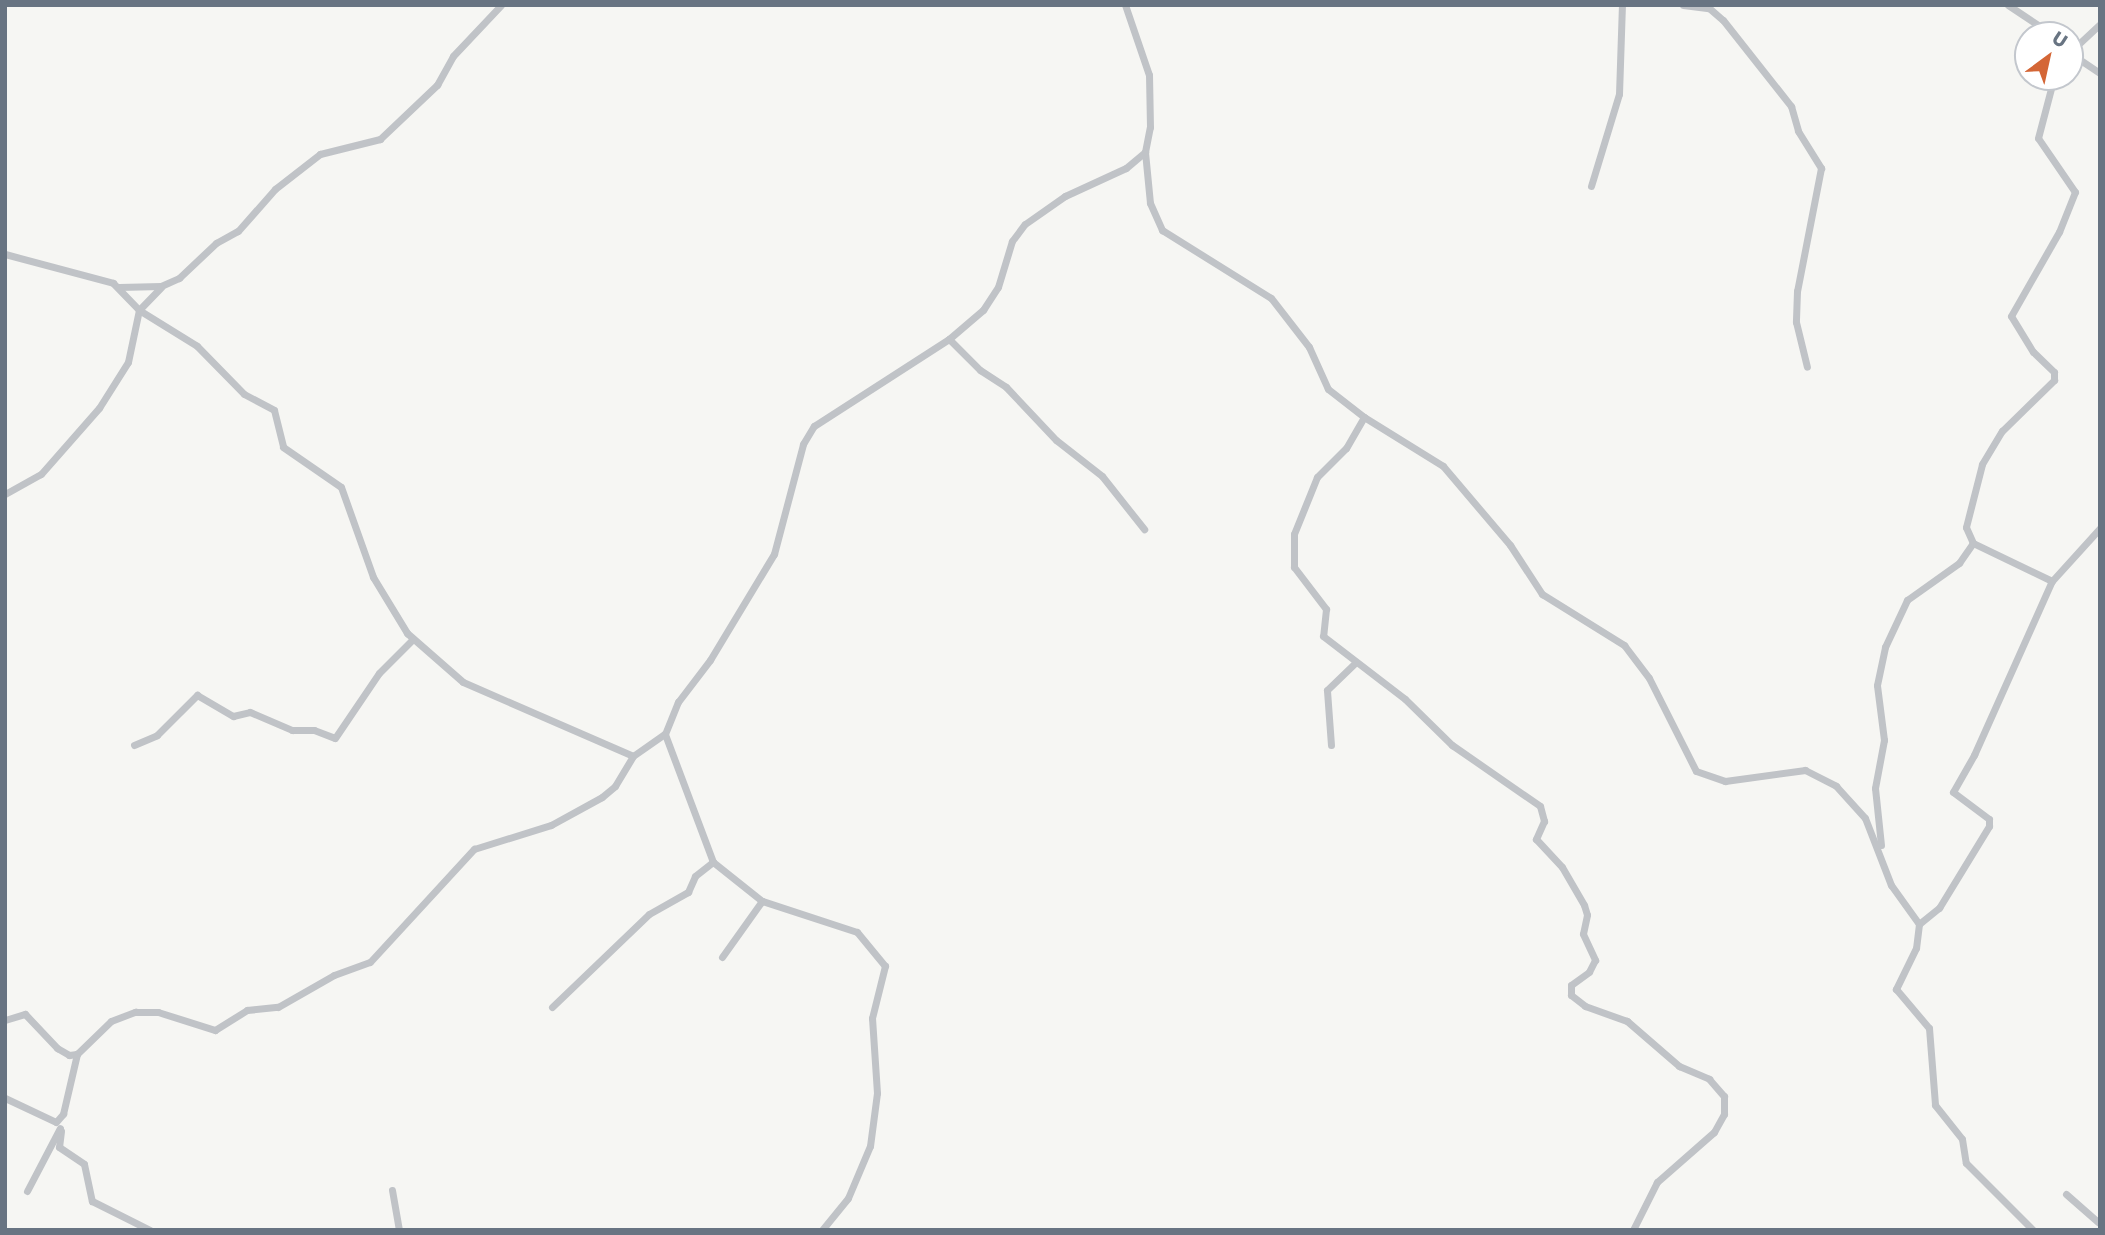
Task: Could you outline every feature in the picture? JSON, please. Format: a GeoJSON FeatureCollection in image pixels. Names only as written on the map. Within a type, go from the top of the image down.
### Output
{"type":"FeatureCollection","features":[{"type":"Feature","properties":{"kind":"street"},"geometry":{"type":"LineString","coordinates":[[5,494],[41,474],[105,400],[128,362],[139,310],[161,286],[238,231],[275,189],[320,154],[380,139],[438,85],[453,56],[501,5]]}},
{"type":"Feature","properties":{"kind":"street"},"geometry":{"type":"LineString","coordinates":[[1125,5],[1149,75],[1150,127],[1145,152],[1150,203],[1162,230],[1272,299],[1309,347],[1328,388],[1364,417],[1405,439],[1455,477],[1510,545],[1542,594],[1624,645],[1649,678],[1696,771],[1725,781],[1805,769],[1821,774],[1865,818],[1891,885],[1919,924],[1916,948],[1896,989],[1929,1028],[1933,1100],[1962,1139],[1966,1163],[2033,1230]]}},
{"type":"Feature","properties":{"kind":"street"},"geometry":{"type":"LineString","coordinates":[[1591,186],[1619,94],[1622,5]]}},
{"type":"Feature","properties":{"kind":"street"},"geometry":{"type":"LineString","coordinates":[[1683,5],[1709,8],[1723,20],[1791,106],[1798,131],[1822,168],[1797,291],[1796,322],[1807,367]]}},
{"type":"Feature","properties":{"kind":"street"},"geometry":{"type":"LineString","coordinates":[[2008,5],[2032,21]]}},
{"type":"Feature","properties":{"kind":"street"},"geometry":{"type":"LineString","coordinates":[[2084,39],[2100,24]]}},
{"type":"Feature","properties":{"kind":"street"},"geometry":{"type":"LineString","coordinates":[[2084,62],[2100,73]]}},
{"type":"Feature","properties":{"kind":"street"},"geometry":{"type":"LineString","coordinates":[[2050,91],[2038,138],[2075,192],[2059,232],[2011,316],[2014,327],[2033,352],[2054,372],[2054,380],[2002,431],[1982,464],[1966,527],[1973,543],[2052,581]]}},
{"type":"Feature","properties":{"kind":"street"},"geometry":{"type":"LineString","coordinates":[[56,1122],[63,1114],[77,1054],[100,1028],[124,1015],[169,1013],[204,1030],[215,1030],[247,1010],[278,1007],[334,975],[358,969],[380,955],[413,910],[474,849],[551,825],[602,797],[615,786],[633,756],[666,734],[678,702],[710,660],[774,554],[803,444],[814,426],[949,339],[993,296],[1012,241],[1025,224],[1065,196],[1126,168],[1145,152]]}},
{"type":"Feature","properties":{"kind":"street"},"geometry":{"type":"LineString","coordinates":[[5,254],[102,278],[119,287],[139,310],[177,331],[244,394],[274,410],[283,447],[340,484],[373,577],[412,640],[463,682],[633,756]]}},
{"type":"Feature","properties":{"kind":"street"},"geometry":{"type":"LineString","coordinates":[[119,287],[161,286]]}},
{"type":"Feature","properties":{"kind":"street"},"geometry":{"type":"LineString","coordinates":[[949,339],[980,370],[1006,387],[1056,440],[1102,476],[1144,529]]}},
{"type":"Feature","properties":{"kind":"street"},"geometry":{"type":"LineString","coordinates":[[1364,417],[1346,448],[1317,477],[1294,541],[1294,567],[1326,609],[1324,638],[1405,699],[1452,746],[1540,806],[1544,821],[1536,839],[1562,867],[1587,915],[1583,934],[1595,960],[1590,972],[1571,985],[1575,1000],[1628,1021],[1679,1066],[1709,1079],[1724,1096],[1724,1114],[1714,1132],[1657,1182],[1633,1230]]}},
{"type":"Feature","properties":{"kind":"street"},"geometry":{"type":"LineString","coordinates":[[1919,924],[1934,914],[1953,888],[1989,826],[1989,819],[1953,792],[1974,755],[2052,581],[2100,528]]}},
{"type":"Feature","properties":{"kind":"street"},"geometry":{"type":"LineString","coordinates":[[1881,854],[1875,789],[1884,740],[1877,685],[1885,647],[1907,600],[1959,563],[1973,543]]}},
{"type":"Feature","properties":{"kind":"street"},"geometry":{"type":"LineString","coordinates":[[134,745],[157,735],[197,695],[233,716],[250,712],[292,730],[314,730],[335,738],[379,673],[412,640]]}},
{"type":"Feature","properties":{"kind":"street"},"geometry":{"type":"LineString","coordinates":[[1331,745],[1327,690],[1356,662]]}},
{"type":"Feature","properties":{"kind":"street"},"geometry":{"type":"LineString","coordinates":[[666,734],[713,862],[762,901],[843,925],[868,942],[885,966],[872,1018],[877,1093],[870,1146],[858,1180],[827,1229]]}},
{"type":"Feature","properties":{"kind":"street"},"geometry":{"type":"LineString","coordinates":[[552,1007],[649,914],[688,892],[695,876],[713,862]]}},
{"type":"Feature","properties":{"kind":"street"},"geometry":{"type":"LineString","coordinates":[[722,957],[762,901]]}},
{"type":"Feature","properties":{"kind":"street"},"geometry":{"type":"LineString","coordinates":[[5,1020],[25,1014],[64,1053],[77,1054]]}},
{"type":"Feature","properties":{"kind":"street"},"geometry":{"type":"LineString","coordinates":[[5,1098],[56,1122],[61,1131],[60,1148],[84,1164],[92,1201],[150,1230]]}},
{"type":"Feature","properties":{"kind":"street"},"geometry":{"type":"LineString","coordinates":[[27,1191],[61,1131]]}},
{"type":"Feature","properties":{"kind":"street"},"geometry":{"type":"LineString","coordinates":[[392,1190],[399,1230]]}},
{"type":"Feature","properties":{"kind":"street"},"geometry":{"type":"LineString","coordinates":[[2066,1194],[2099,1220],[2093,1230]]}}]}
